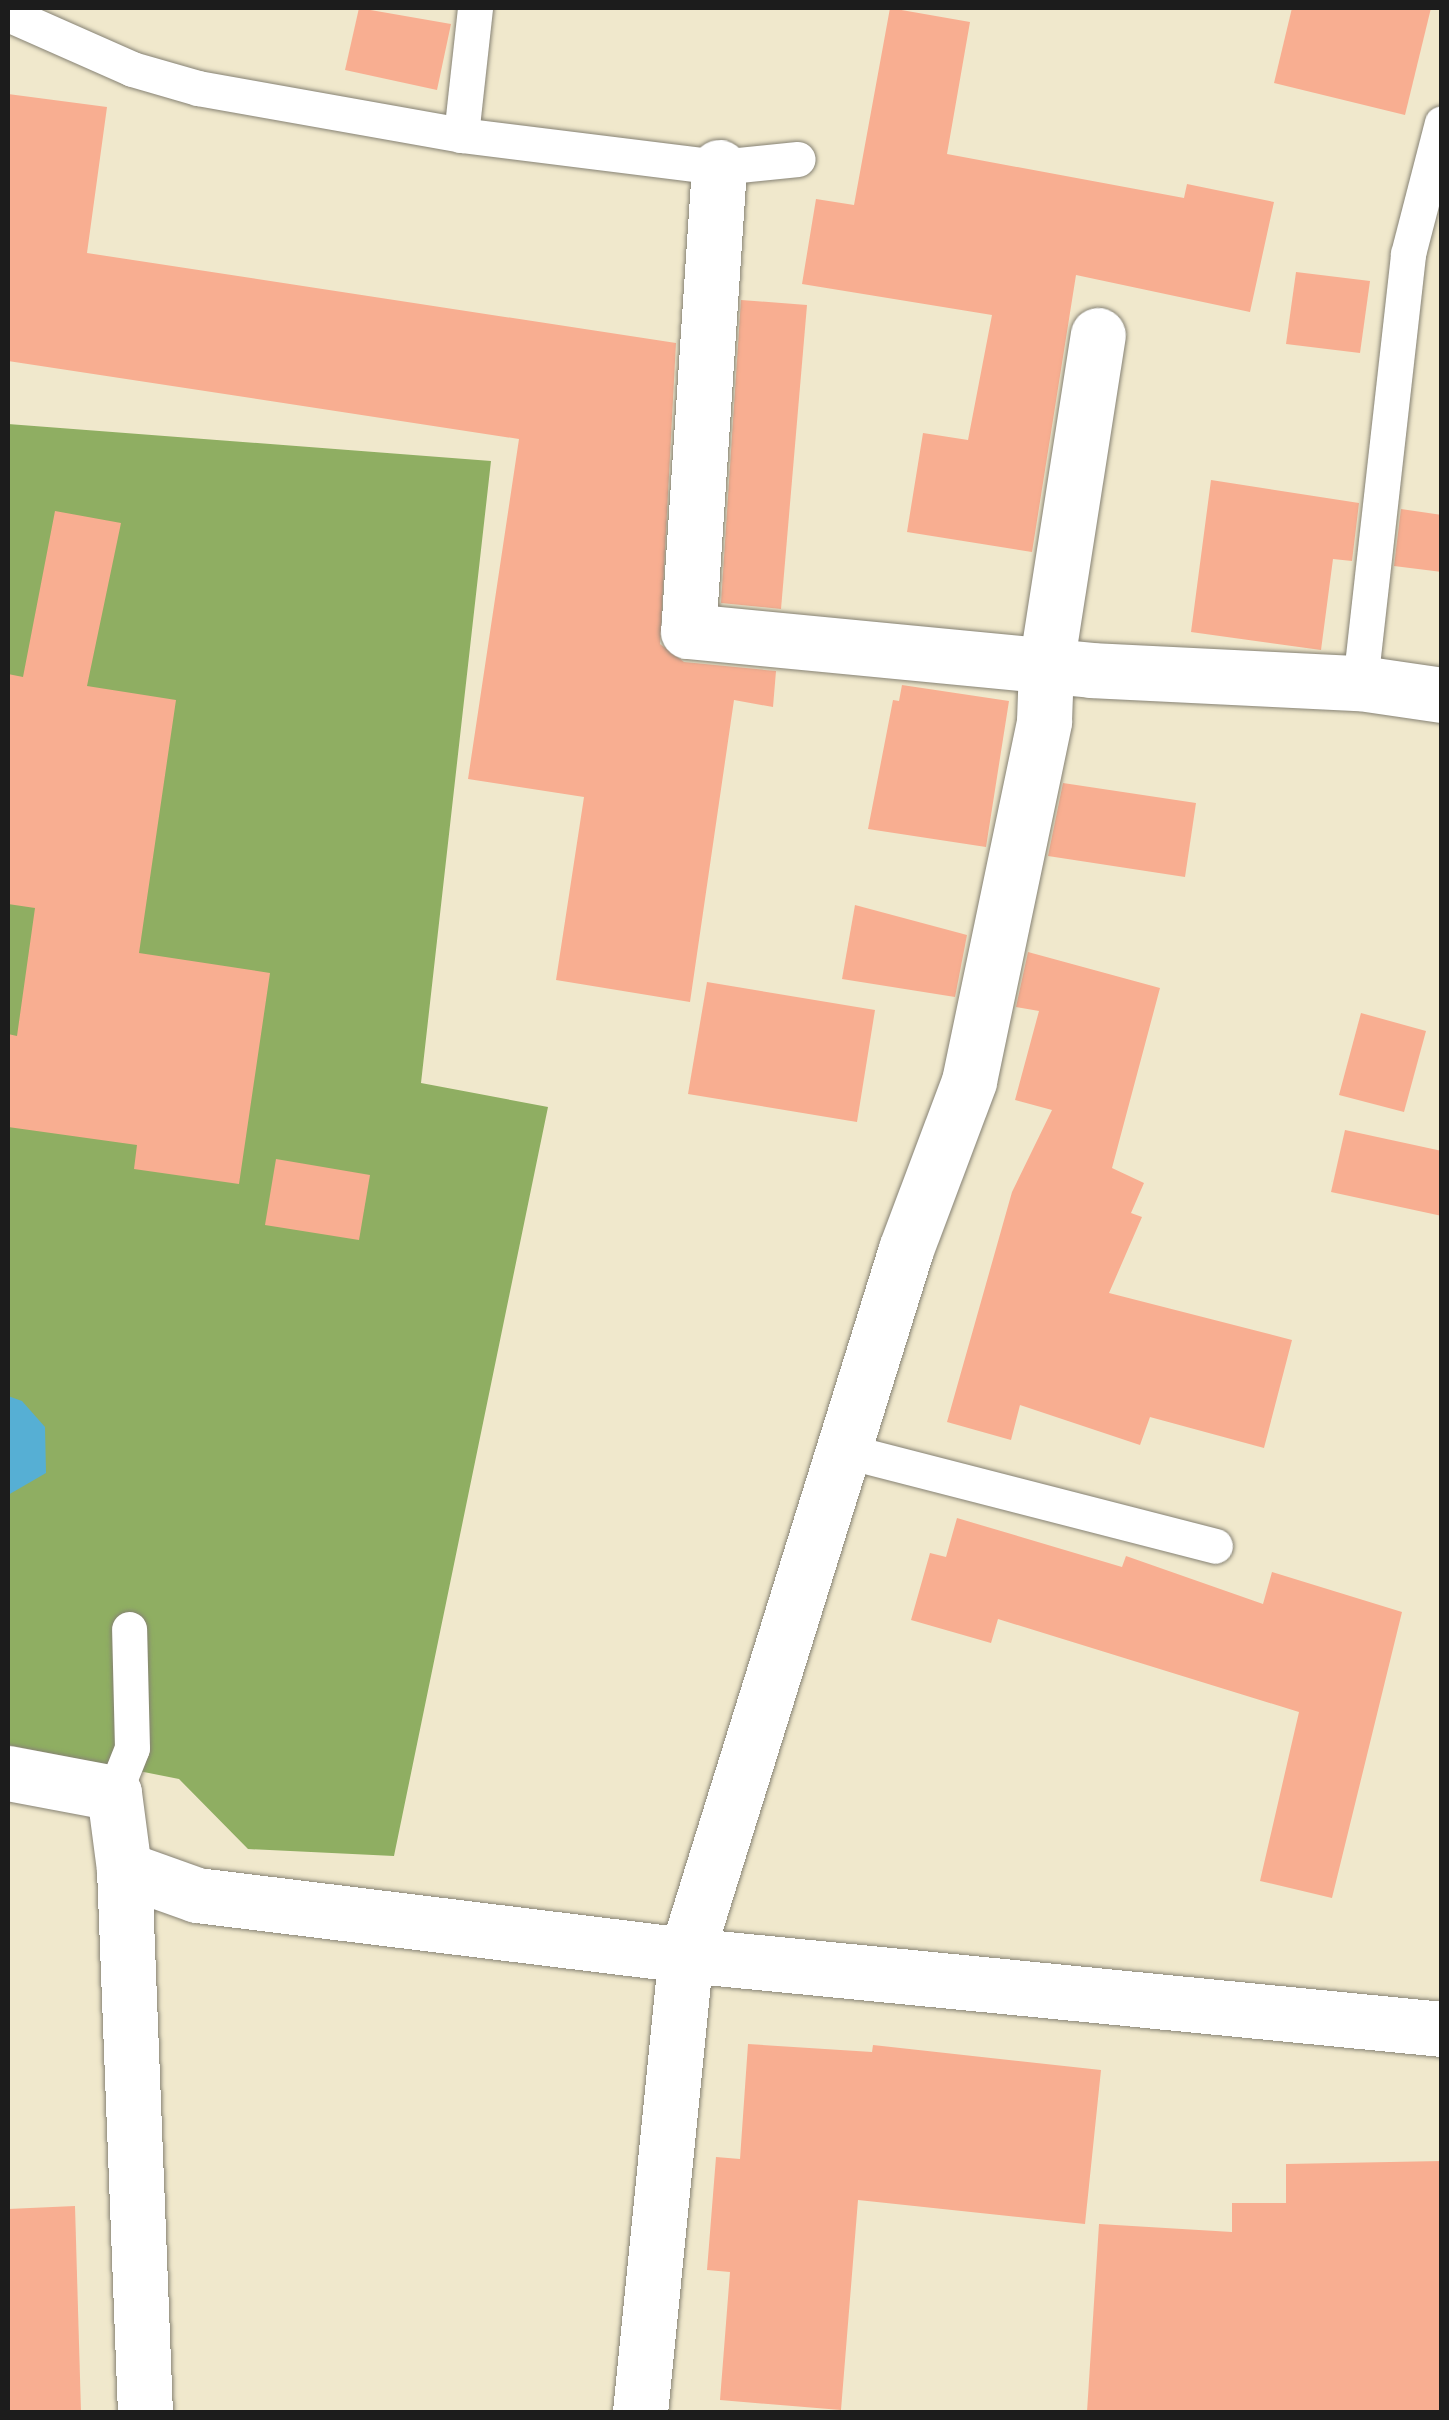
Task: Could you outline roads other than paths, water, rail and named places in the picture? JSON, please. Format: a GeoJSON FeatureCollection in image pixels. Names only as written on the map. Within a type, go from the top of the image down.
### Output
{"type":"FeatureCollection","features":[{"type":"Feature","properties":{"kind":"street"},"geometry":{"type":"LineString","coordinates":[[718,167],[688,631],[1046,666],[1360,683],[1442,695]]}},
{"type":"Feature","properties":{"kind":"street"},"geometry":{"type":"LineString","coordinates":[[640,2412],[686,1955],[842,1450],[969,1081],[1010,904],[1044,722],[1046,666],[1098,335]]}},
{"type":"Feature","properties":{"kind":"street"},"geometry":{"type":"LineString","coordinates":[[8,1773],[114,1793],[124,1869],[145,2412]]}},
{"type":"Feature","properties":{"kind":"street"},"geometry":{"type":"LineString","coordinates":[[124,1869],[197,1894],[686,1955],[1442,2029]]}},
{"type":"Feature","properties":{"kind":"lane"},"geometry":{"type":"LineString","coordinates":[[461,135],[475,8]]}},
{"type":"Feature","properties":{"kind":"lane"},"geometry":{"type":"LineString","coordinates":[[8,14],[132,69],[198,88],[461,135],[718,167],[798,158]]}},
{"type":"Feature","properties":{"kind":"lane"},"geometry":{"type":"LineString","coordinates":[[1360,683],[1408,254],[1442,123]]}},
{"type":"Feature","properties":{"kind":"lane"},"geometry":{"type":"LineString","coordinates":[[842,1450],[1215,1546]]}},
{"type":"Feature","properties":{"kind":"lane"},"geometry":{"type":"LineString","coordinates":[[114,1793],[132,1748],[128,1629]]}},
{"type":"Feature","properties":{"kind":"water"},"geometry":{"type":"Polygon","coordinates":[[[8,1396],[22,1401],[45,1427],[46,1473],[8,1495],[8,1396]]]}}]}
